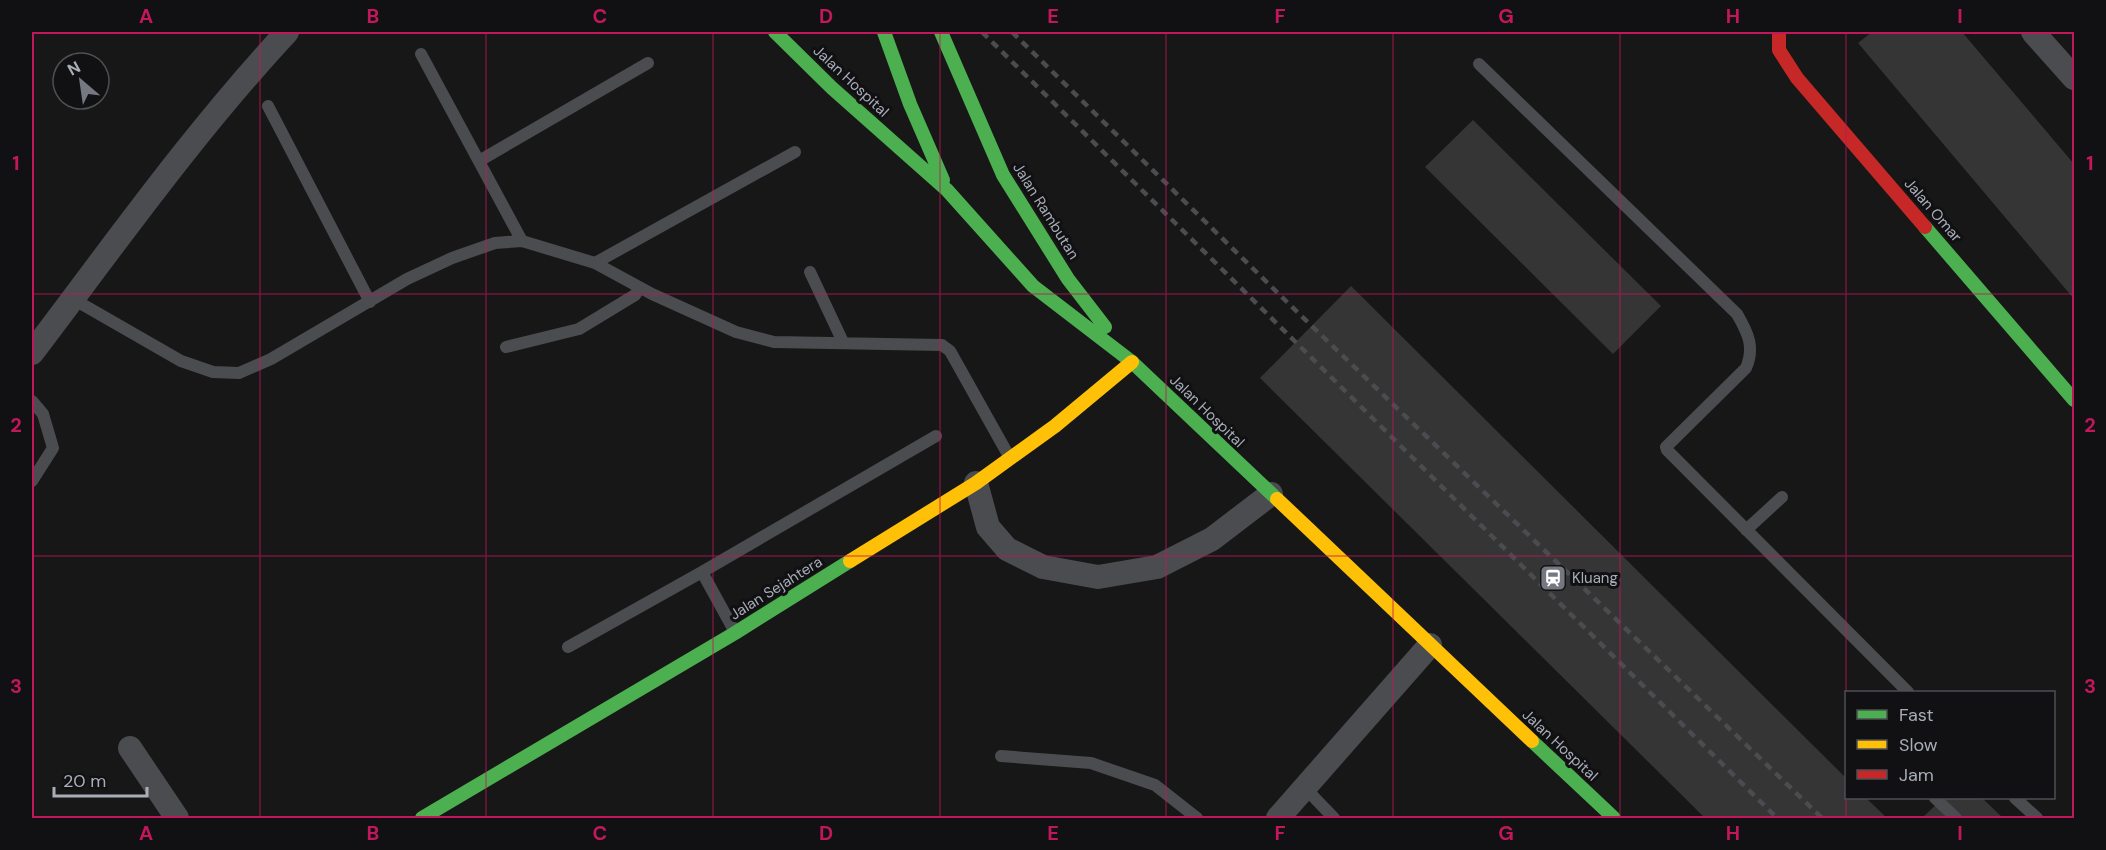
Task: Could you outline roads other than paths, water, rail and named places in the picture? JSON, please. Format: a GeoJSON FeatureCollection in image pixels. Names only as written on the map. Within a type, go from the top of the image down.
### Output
{"type":"FeatureCollection","features":[{"type":"Feature","properties":{"kind":"street"},"geometry":{"type":"LineString","coordinates":[[32,353],[257,64],[286,32]]}},
{"type":"Feature","properties":{"kind":"street","name":"Jalan Hospital"},"geometry":{"type":"LineString","coordinates":[[775,32],[832,88],[947,190],[1033,286],[1132,362],[1614,819]]}},
{"type":"Feature","properties":{"kind":"street"},"geometry":{"type":"LineString","coordinates":[[884,32],[910,104],[947,190]]}},
{"type":"Feature","properties":{"kind":"street","name":"Jalan Rambutan"},"geometry":{"type":"LineString","coordinates":[[941,32],[1003,175],[1068,279],[1132,362]]}},
{"type":"Feature","properties":{"kind":"street","name":"Jalan Omar"},"geometry":{"type":"LineString","coordinates":[[1773,33],[1780,54],[1797,78],[2074,400]]}},
{"type":"Feature","properties":{"kind":"street"},"geometry":{"type":"LineString","coordinates":[[2040,34],[2074,78]]}},
{"type":"Feature","properties":{"kind":"street","name":"Jalan Sejahtera"},"geometry":{"type":"LineString","coordinates":[[422,819],[735,633],[976,483],[1055,426],[1132,362]]}},
{"type":"Feature","properties":{"kind":"street"},"geometry":{"type":"LineString","coordinates":[[976,483],[988,527],[1007,549],[1043,567],[1098,577],[1157,567],[1212,539],[1270,494]]}},
{"type":"Feature","properties":{"kind":"street"},"geometry":{"type":"LineString","coordinates":[[1278,819],[1430,645]]}},
{"type":"Feature","properties":{"kind":"street"},"geometry":{"type":"LineString","coordinates":[[130,748],[177,819]]}},
{"type":"Feature","properties":{"kind":"lane"},"geometry":{"type":"LineString","coordinates":[[421,54],[522,241]]}},
{"type":"Feature","properties":{"kind":"lane"},"geometry":{"type":"LineString","coordinates":[[479,161],[648,63]]}},
{"type":"Feature","properties":{"kind":"lane"},"geometry":{"type":"LineString","coordinates":[[1479,64],[1737,314],[1750,337],[1750,360],[1746,368],[1666,447],[1906,691]]}},
{"type":"Feature","properties":{"kind":"lane"},"geometry":{"type":"LineString","coordinates":[[268,106],[370,302]]}},
{"type":"Feature","properties":{"kind":"lane"},"geometry":{"type":"LineString","coordinates":[[595,263],[795,153]]}},
{"type":"Feature","properties":{"kind":"lane"},"geometry":{"type":"LineString","coordinates":[[72,299],[181,361],[213,372],[239,373],[271,359],[406,279],[452,258],[495,243],[522,241],[595,263],[640,288],[736,332],[774,342],[934,344],[950,351],[1011,458]]}},
{"type":"Feature","properties":{"kind":"lane"},"geometry":{"type":"LineString","coordinates":[[810,272],[843,342]]}},
{"type":"Feature","properties":{"kind":"lane"},"geometry":{"type":"LineString","coordinates":[[506,347],[579,329],[635,295],[640,288]]}},
{"type":"Feature","properties":{"kind":"lane"},"geometry":{"type":"LineString","coordinates":[[32,401],[43,414],[53,448],[32,481]]}},
{"type":"Feature","properties":{"kind":"lane"},"geometry":{"type":"LineString","coordinates":[[568,647],[936,436]]}},
{"type":"Feature","properties":{"kind":"lane"},"geometry":{"type":"LineString","coordinates":[[1746,530],[1782,497]]}},
{"type":"Feature","properties":{"kind":"lane"},"geometry":{"type":"LineString","coordinates":[[702,572],[735,633]]}},
{"type":"Feature","properties":{"kind":"lane"},"geometry":{"type":"LineString","coordinates":[[1001,756],[1091,763],[1155,785],[1197,819]]}},
{"type":"Feature","properties":{"kind":"lane"},"geometry":{"type":"LineString","coordinates":[[1305,788],[1334,819]]}},
{"type":"Feature","properties":{"kind":"lane"},"geometry":{"type":"LineString","coordinates":[[1936,799],[1956,819]]}},
{"type":"Feature","properties":{"kind":"lane"},"geometry":{"type":"LineString","coordinates":[[2016,799],[2037,819]]}},
{"type":"Feature","properties":{"kind":"railway"},"geometry":{"type":"LineString","coordinates":[[982,32],[1777,818]]}},
{"type":"Feature","properties":{"kind":"railway"},"geometry":{"type":"LineString","coordinates":[[1012,32],[1287,302],[1822,818]]}},
{"type":"Feature","properties":{"kind":"place","name":"Kluang"},"geometry":{"type":"Point","coordinates":[1553,578]}}]}
